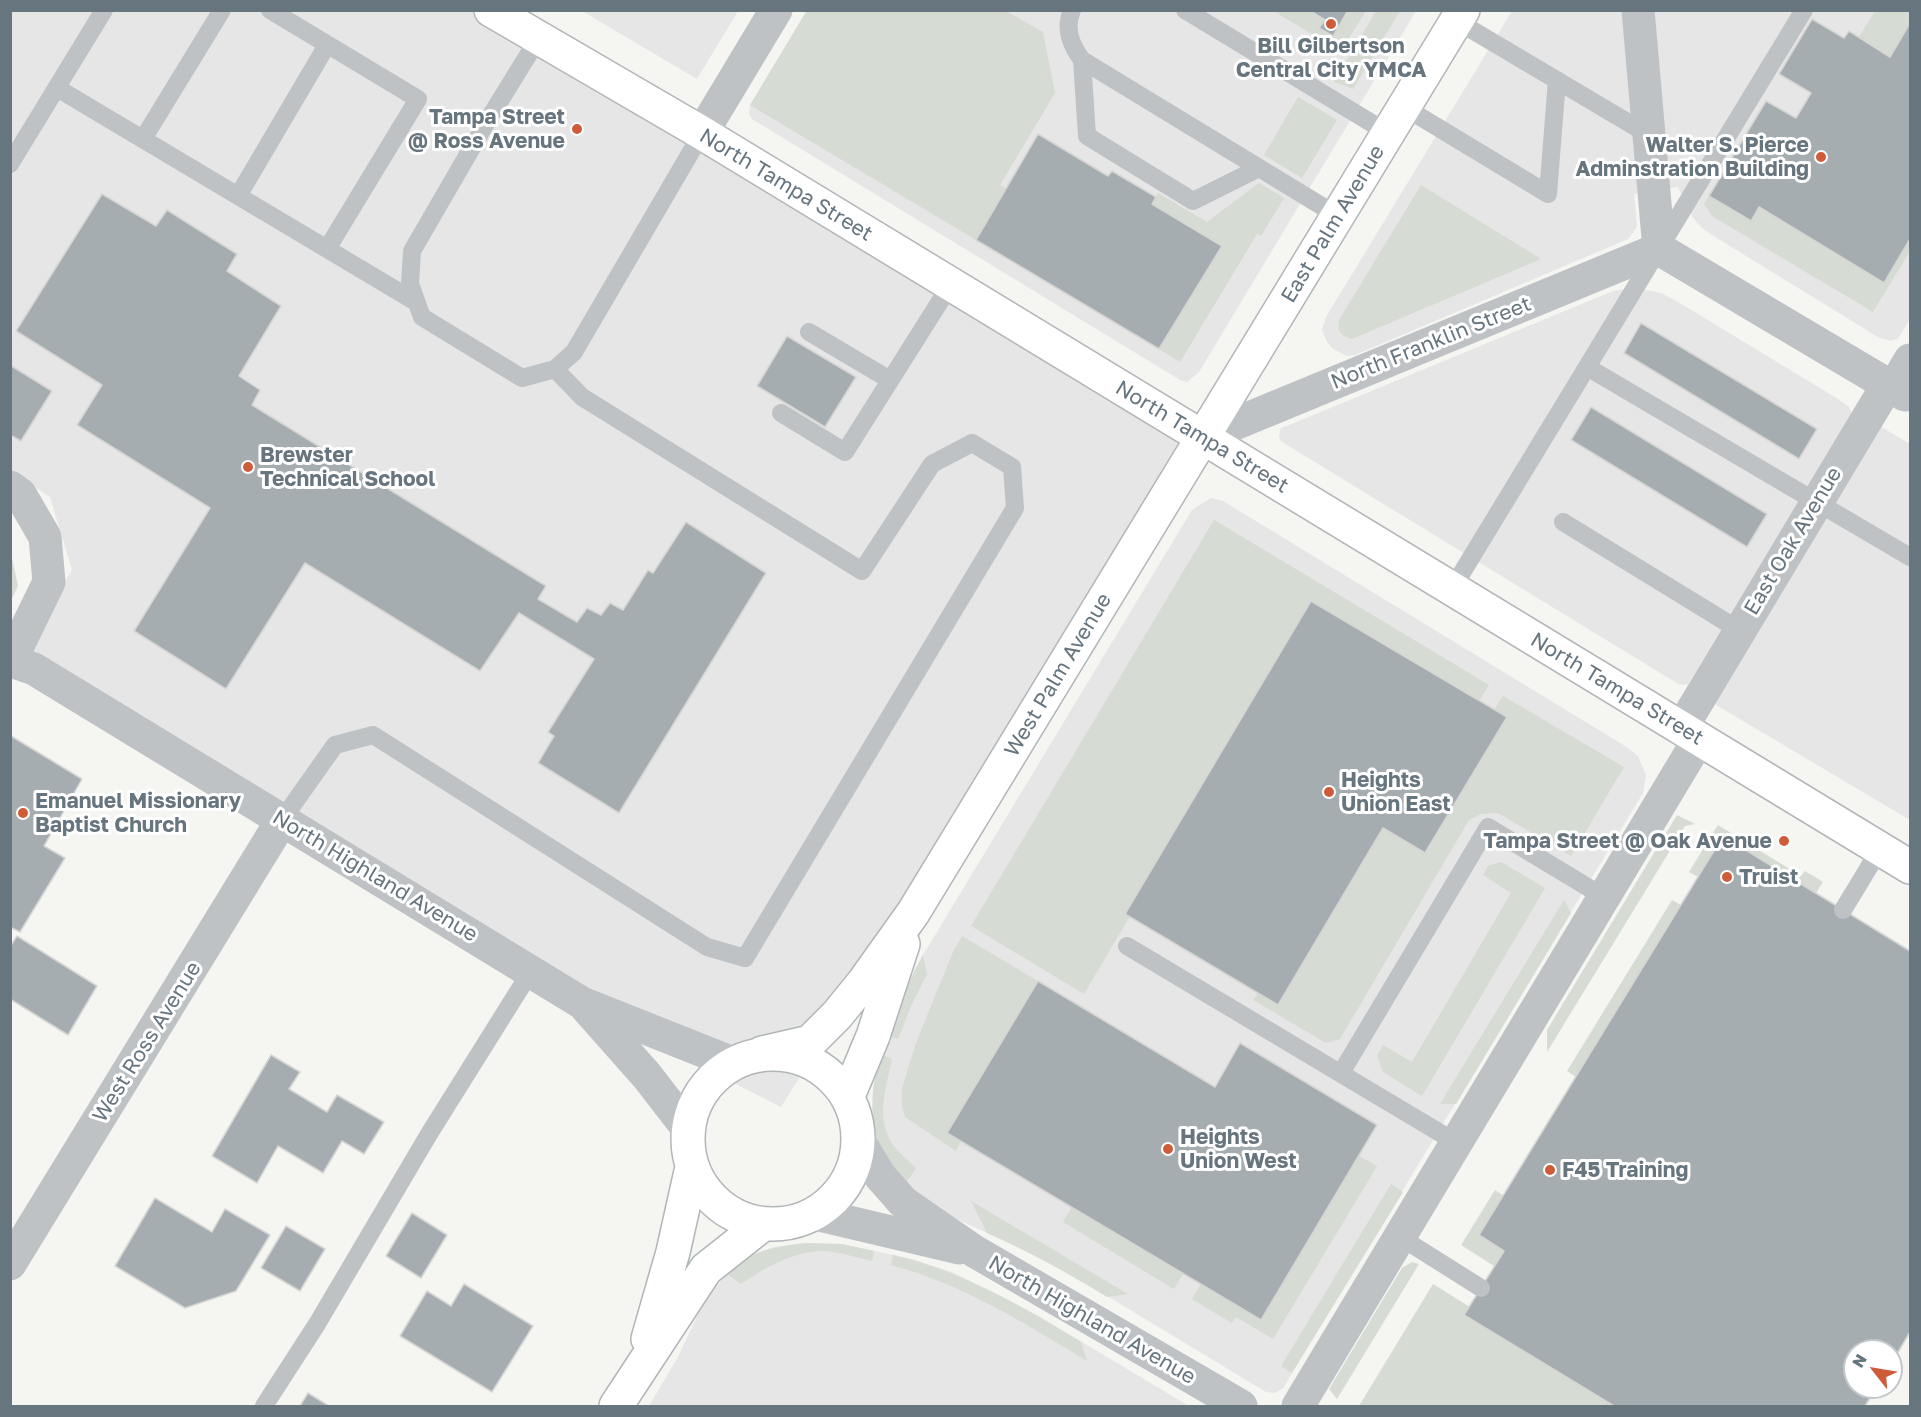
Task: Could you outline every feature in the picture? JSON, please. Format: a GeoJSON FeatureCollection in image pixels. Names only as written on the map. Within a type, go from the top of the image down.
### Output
{"type":"FeatureCollection","features":[{"type":"Feature","properties":{"kind":"street","name":"North Tampa Street"},"geometry":{"type":"LineString","coordinates":[[491,10],[702,133],[1911,867]]}},
{"type":"Feature","properties":{"kind":"street"},"geometry":{"type":"LineString","coordinates":[[702,133],[776,10]]}},
{"type":"Feature","properties":{"kind":"street"},"geometry":{"type":"LineString","coordinates":[[1638,10],[1659,249],[1899,391]]}},
{"type":"Feature","properties":{"kind":"street","name":"East Palm Avenue"},"geometry":{"type":"LineString","coordinates":[[1203,437],[1460,16]]}},
{"type":"Feature","properties":{"kind":"street","name":"North Franklin Street"},"geometry":{"type":"LineString","coordinates":[[1203,437],[1659,249]]}},
{"type":"Feature","properties":{"kind":"street","name":"East Oak Avenue"},"geometry":{"type":"LineString","coordinates":[[1298,1407],[1605,897],[1690,734],[1739,630],[1817,502],[1899,391],[1897,382],[1911,360]]}},
{"type":"Feature","properties":{"kind":"street","name":"West Palm Avenue"},"geometry":{"type":"LineString","coordinates":[[747,1058],[787,1053],[812,1061],[833,1076],[848,1096],[857,1118],[859,1142],[856,1163],[846,1183],[832,1201],[815,1214],[789,1223],[763,1224],[740,1218],[719,1206],[703,1188],[692,1167],[688,1148],[688,1129],[695,1102],[711,1079],[747,1058],[810,1042],[837,1015],[863,982],[913,913],[1203,437]]}},
{"type":"Feature","properties":{"kind":"street"},"geometry":{"type":"LineString","coordinates":[[10,488],[20,494],[45,537],[49,582],[11,662]]}},
{"type":"Feature","properties":{"kind":"street","name":"North Highland Avenue"},"geometry":{"type":"LineString","coordinates":[[11,662],[34,669],[582,1003],[747,1058]]}},
{"type":"Feature","properties":{"kind":"street","name":"West Ross Avenue"},"geometry":{"type":"LineString","coordinates":[[10,1264],[282,820]]}},
{"type":"Feature","properties":{"kind":"street","name":"West Palm Avenue"},"geometry":{"type":"LineString","coordinates":[[848,1096],[873,1036],[913,913]]}},
{"type":"Feature","properties":{"kind":"street","name":"North Highland Avenue"},"geometry":{"type":"LineString","coordinates":[[582,1003],[647,1076],[688,1129]]}},
{"type":"Feature","properties":{"kind":"street","name":"North Highland Avenue"},"geometry":{"type":"LineString","coordinates":[[859,1142],[880,1176],[903,1202],[974,1251],[1241,1407]]}},
{"type":"Feature","properties":{"kind":"street"},"geometry":{"type":"LineString","coordinates":[[639,1369],[674,1252],[692,1167]]}},
{"type":"Feature","properties":{"kind":"street","name":"North Highland Avenue"},"geometry":{"type":"LineString","coordinates":[[815,1214],[974,1251]]}},
{"type":"Feature","properties":{"kind":"street"},"geometry":{"type":"LineString","coordinates":[[616,1407],[706,1269],[763,1224]]}},
{"type":"Feature","properties":{"kind":"lane"},"geometry":{"type":"LineString","coordinates":[[10,164],[104,10]]}},
{"type":"Feature","properties":{"kind":"lane"},"geometry":{"type":"LineString","coordinates":[[142,139],[222,10]]}},
{"type":"Feature","properties":{"kind":"lane"},"geometry":{"type":"LineString","coordinates":[[270,10],[417,99],[327,249]]}},
{"type":"Feature","properties":{"kind":"lane"},"geometry":{"type":"LineString","coordinates":[[1072,10],[1068,31],[1073,47],[1082,60],[1338,216]]}},
{"type":"Feature","properties":{"kind":"lane"},"geometry":{"type":"LineString","coordinates":[[1185,10],[1396,120],[1548,194],[1557,80]]}},
{"type":"Feature","properties":{"kind":"lane"},"geometry":{"type":"LineString","coordinates":[[1452,589],[1804,10]]}},
{"type":"Feature","properties":{"kind":"lane"},"geometry":{"type":"LineString","coordinates":[[1460,16],[1557,80],[1649,135]]}},
{"type":"Feature","properties":{"kind":"lane"},"geometry":{"type":"LineString","coordinates":[[538,39],[412,250],[410,284],[422,317],[522,378],[555,369],[574,351],[702,133]]}},
{"type":"Feature","properties":{"kind":"lane"},"geometry":{"type":"LineString","coordinates":[[238,196],[327,45]]}},
{"type":"Feature","properties":{"kind":"lane"},"geometry":{"type":"LineString","coordinates":[[1082,60],[1087,136],[1193,201],[1260,168]]}},
{"type":"Feature","properties":{"kind":"lane"},"geometry":{"type":"LineString","coordinates":[[57,88],[416,302]]}},
{"type":"Feature","properties":{"kind":"lane"},"geometry":{"type":"LineString","coordinates":[[781,413],[844,452],[951,284]]}},
{"type":"Feature","properties":{"kind":"lane"},"geometry":{"type":"LineString","coordinates":[[810,332],[890,380]]}},
{"type":"Feature","properties":{"kind":"lane"},"geometry":{"type":"LineString","coordinates":[[1587,367],[1911,557]]}},
{"type":"Feature","properties":{"kind":"lane"},"geometry":{"type":"LineString","coordinates":[[282,820],[335,745],[373,735],[707,947],[745,958],[1015,508],[1012,467],[972,443],[932,464],[862,571],[582,397],[555,369]]}},
{"type":"Feature","properties":{"kind":"lane"},"geometry":{"type":"LineString","coordinates":[[1563,522],[1739,630]]}},
{"type":"Feature","properties":{"kind":"lane"},"geometry":{"type":"LineString","coordinates":[[1341,1073],[1488,827],[1605,897]]}},
{"type":"Feature","properties":{"kind":"lane"},"geometry":{"type":"LineString","coordinates":[[1843,910],[1880,849]]}},
{"type":"Feature","properties":{"kind":"lane"},"geometry":{"type":"LineString","coordinates":[[1127,946],[1456,1143]]}},
{"type":"Feature","properties":{"kind":"lane"},"geometry":{"type":"LineString","coordinates":[[264,1407],[317,1324],[429,1134],[531,971]]}},
{"type":"Feature","properties":{"kind":"lane"},"geometry":{"type":"LineString","coordinates":[[1400,1237],[1481,1288]]}},
{"type":"Feature","properties":{"kind":"shaded area"},"geometry":{"type":"Polygon","coordinates":[[[807,10],[1006,11],[1043,32],[1055,93],[1000,185],[1007,189],[976,240],[750,105],[807,10]]]}},
{"type":"Feature","properties":{"kind":"shaded area"},"geometry":{"type":"Polygon","coordinates":[[[10,11],[481,11],[1196,445],[781,1107],[659,1045],[23,651],[72,570],[50,497],[11,472],[10,11]]]}},
{"type":"Feature","properties":{"kind":"shaded area"},"geometry":{"type":"Polygon","coordinates":[[[582,11],[738,11],[697,79],[582,11]]]}},
{"type":"Feature","properties":{"kind":"shaded area"},"geometry":{"type":"Polygon","coordinates":[[[807,11],[1416,11],[1199,372],[1187,382],[1180,380],[752,119],[749,114],[750,105],[807,11]]]}},
{"type":"Feature","properties":{"kind":"shaded area"},"geometry":{"type":"Polygon","coordinates":[[[1273,11],[1309,11],[1325,20],[1320,28],[1333,36],[1348,11],[1366,11],[1341,51],[1273,11]]]}},
{"type":"Feature","properties":{"kind":"shaded area"},"geometry":{"type":"Polygon","coordinates":[[[1376,11],[1400,11],[1353,89],[1334,82],[1376,11]]]}},
{"type":"Feature","properties":{"kind":"shaded area"},"geometry":{"type":"Polygon","coordinates":[[[1512,11],[1910,11],[1910,319],[1897,339],[1890,341],[1878,337],[1712,235],[1693,218],[1678,187],[1634,194],[1637,227],[1628,239],[1355,355],[1347,356],[1333,349],[1322,330],[1326,317],[1512,11]]]}},
{"type":"Feature","properties":{"kind":"shaded area"},"geometry":{"type":"Polygon","coordinates":[[[1875,11],[1910,11],[1910,23],[1890,57],[1859,37],[1875,11]]]}},
{"type":"Feature","properties":{"kind":"shaded area"},"geometry":{"type":"Polygon","coordinates":[[[1298,97],[1337,120],[1302,178],[1264,155],[1298,97]]]}},
{"type":"Feature","properties":{"kind":"shaded area"},"geometry":{"type":"Polygon","coordinates":[[[1259,183],[1284,198],[1261,236],[1257,234],[1180,362],[1159,349],[1222,246],[1152,204],[1158,193],[1207,222],[1259,183]]]}},
{"type":"Feature","properties":{"kind":"shaded area"},"geometry":{"type":"Polygon","coordinates":[[[1421,185],[1541,259],[1352,339],[1345,336],[1339,330],[1339,320],[1421,185]]]}},
{"type":"Feature","properties":{"kind":"shaded area"},"geometry":{"type":"Polygon","coordinates":[[[1709,196],[1751,221],[1759,207],[1884,282],[1910,239],[1910,251],[1873,312],[1712,216],[1704,204],[1709,196]]]}},
{"type":"Feature","properties":{"kind":"shaded area"},"geometry":{"type":"Polygon","coordinates":[[[1634,288],[1661,293],[1678,302],[1838,399],[1849,407],[1852,414],[1688,684],[1680,685],[1287,445],[1280,440],[1279,435],[1281,428],[1613,291],[1634,288]]]}},
{"type":"Feature","properties":{"kind":"shaded area"},"geometry":{"type":"Polygon","coordinates":[[[1880,426],[1910,444],[1910,820],[1711,702],[1880,426]]]}},
{"type":"Feature","properties":{"kind":"shaded area"},"geometry":{"type":"Polygon","coordinates":[[[1211,498],[1223,501],[1625,746],[1638,756],[1646,775],[1643,793],[1283,1388],[1275,1393],[1266,1392],[1079,1279],[914,1197],[872,1112],[878,1063],[914,970],[1192,510],[1211,498]]]}},
{"type":"Feature","properties":{"kind":"shaded area"},"geometry":{"type":"Polygon","coordinates":[[[1214,520],[1489,685],[1479,701],[1311,601],[1125,913],[1130,916],[1084,994],[971,926],[1214,520]]]}},
{"type":"Feature","properties":{"kind":"shaded area"},"geometry":{"type":"Polygon","coordinates":[[[10,549],[18,586],[11,600],[10,600],[10,549]]]}},
{"type":"Feature","properties":{"kind":"shaded area"},"geometry":{"type":"Polygon","coordinates":[[[1503,696],[1624,767],[1571,856],[1498,813],[1481,814],[1469,820],[1340,1039],[1326,1043],[1253,1000],[1383,828],[1426,853],[1507,717],[1494,710],[1503,696]]]}},
{"type":"Feature","properties":{"kind":"shaded area"},"geometry":{"type":"Polygon","coordinates":[[[1677,815],[1695,824],[1685,826],[1547,1052],[1547,1030],[1677,815]]]}},
{"type":"Feature","properties":{"kind":"shaded area"},"geometry":{"type":"Polygon","coordinates":[[[1718,825],[1801,876],[1805,871],[1823,882],[1816,893],[1723,837],[1698,877],[1689,872],[1718,825]]]}},
{"type":"Feature","properties":{"kind":"shaded area"},"geometry":{"type":"Polygon","coordinates":[[[1501,862],[1545,888],[1422,1096],[1383,1072],[1377,1056],[1383,1045],[1412,1062],[1511,893],[1483,875],[1488,866],[1501,862]]]}},
{"type":"Feature","properties":{"kind":"shaded area"},"geometry":{"type":"Polygon","coordinates":[[[1564,900],[1571,913],[1456,1104],[1440,1104],[1564,900]]]}},
{"type":"Feature","properties":{"kind":"shaded area"},"geometry":{"type":"Polygon","coordinates":[[[1672,900],[1681,905],[1576,1077],[1567,1071],[1672,900]]]}},
{"type":"Feature","properties":{"kind":"shaded area"},"geometry":{"type":"Polygon","coordinates":[[[962,936],[1038,981],[948,1133],[961,1142],[956,1151],[905,1117],[902,1088],[916,1043],[953,952],[962,936]]]}},
{"type":"Feature","properties":{"kind":"shaded area"},"geometry":{"type":"Polygon","coordinates":[[[923,955],[927,974],[898,1039],[886,1035],[894,1012],[923,955]]]}},
{"type":"Feature","properties":{"kind":"shaded area"},"geometry":{"type":"Polygon","coordinates":[[[881,1054],[892,1059],[883,1103],[884,1124],[895,1148],[916,1168],[904,1186],[881,1151],[874,1124],[873,1088],[881,1054]]]}},
{"type":"Feature","properties":{"kind":"shaded area"},"geometry":{"type":"Polygon","coordinates":[[[1359,1156],[1377,1166],[1273,1339],[1236,1317],[1232,1323],[1192,1299],[1201,1284],[1261,1320],[1359,1156]]]}},
{"type":"Feature","properties":{"kind":"shaded area"},"geometry":{"type":"Polygon","coordinates":[[[1391,1184],[1403,1192],[1292,1373],[1282,1367],[1283,1363],[1391,1184]]]}},
{"type":"Feature","properties":{"kind":"shaded area"},"geometry":{"type":"Polygon","coordinates":[[[1495,1190],[1504,1196],[1479,1235],[1504,1251],[1494,1266],[1461,1245],[1495,1190]]]}},
{"type":"Feature","properties":{"kind":"shaded area"},"geometry":{"type":"Polygon","coordinates":[[[971,1201],[1128,1294],[1107,1297],[1018,1247],[987,1233],[971,1201]]]}},
{"type":"Feature","properties":{"kind":"shaded area"},"geometry":{"type":"Polygon","coordinates":[[[1072,1207],[1183,1274],[1174,1289],[1063,1222],[1072,1207]]]}},
{"type":"Feature","properties":{"kind":"shaded area"},"geometry":{"type":"Polygon","coordinates":[[[806,1243],[842,1244],[912,1259],[952,1272],[1037,1315],[1189,1406],[649,1406],[678,1357],[701,1308],[727,1274],[754,1253],[774,1247],[806,1243]]]}},
{"type":"Feature","properties":{"kind":"shaded area"},"geometry":{"type":"Polygon","coordinates":[[[806,1243],[842,1244],[874,1251],[872,1261],[831,1252],[817,1251],[796,1255],[758,1273],[741,1284],[727,1274],[745,1260],[764,1251],[806,1243]]]}},
{"type":"Feature","properties":{"kind":"shaded area"},"geometry":{"type":"Polygon","coordinates":[[[893,1255],[967,1280],[1036,1315],[1081,1342],[1087,1361],[968,1294],[891,1265],[893,1255]]]}},
{"type":"Feature","properties":{"kind":"shaded area"},"geometry":{"type":"Polygon","coordinates":[[[1412,1262],[1419,1264],[1337,1399],[1329,1389],[1402,1268],[1412,1262]]]}},
{"type":"Feature","properties":{"kind":"shaded area"},"geometry":{"type":"Polygon","coordinates":[[[1433,1284],[1470,1307],[1465,1316],[1614,1406],[1359,1406],[1433,1284]]]}},
{"type":"Feature","properties":{"kind":"building","name":"Bill Gilbertson Central City YMCA"},"geometry":{"type":"Polygon","coordinates":[[[1309,10],[1348,10],[1333,36],[1319,28],[1325,20],[1309,10]]]}},
{"type":"Feature","properties":{"kind":"building","name":"Walter S. Pierce Adminstration Building"},"geometry":{"type":"Polygon","coordinates":[[[1812,19],[1844,38],[1849,31],[1890,57],[1910,23],[1910,239],[1884,283],[1759,207],[1751,221],[1709,196],[1766,101],[1796,118],[1811,93],[1779,74],[1812,19]]]}},
{"type":"Feature","properties":{"kind":"building"},"geometry":{"type":"Polygon","coordinates":[[[1038,134],[1108,176],[1112,171],[1156,197],[1152,204],[1222,246],[1159,349],[976,240],[1038,134]]]}},
{"type":"Feature","properties":{"kind":"building","name":"Brewster Technical School"},"geometry":{"type":"Polygon","coordinates":[[[102,194],[156,226],[167,210],[237,254],[227,271],[281,306],[239,376],[260,390],[252,405],[546,586],[538,599],[577,622],[587,608],[601,615],[610,603],[623,610],[648,570],[653,573],[686,522],[766,573],[619,813],[538,763],[554,736],[548,732],[594,659],[519,613],[480,671],[305,563],[226,689],[134,631],[210,508],[77,425],[102,385],[16,331],[102,194]]]}},
{"type":"Feature","properties":{"kind":"building"},"geometry":{"type":"Polygon","coordinates":[[[1641,323],[1817,429],[1799,459],[1624,353],[1641,323]]]}},
{"type":"Feature","properties":{"kind":"building"},"geometry":{"type":"Polygon","coordinates":[[[787,336],[856,377],[825,427],[757,386],[787,336]]]}},
{"type":"Feature","properties":{"kind":"building"},"geometry":{"type":"Polygon","coordinates":[[[10,365],[52,391],[21,441],[10,435],[10,365]]]}},
{"type":"Feature","properties":{"kind":"building"},"geometry":{"type":"Polygon","coordinates":[[[1591,407],[1767,514],[1747,547],[1571,440],[1591,407]]]}},
{"type":"Feature","properties":{"kind":"building","name":"Heights Union East"},"geometry":{"type":"Polygon","coordinates":[[[1311,601],[1507,717],[1425,853],[1383,828],[1278,1005],[1125,914],[1311,601]]]}},
{"type":"Feature","properties":{"kind":"building"},"geometry":{"type":"Polygon","coordinates":[[[11,736],[82,779],[44,846],[65,858],[20,932],[10,927],[11,736]]]}},
{"type":"Feature","properties":{"kind":"building"},"geometry":{"type":"Polygon","coordinates":[[[1723,836],[1910,951],[1910,1332],[1903,1344],[1903,1339],[1843,1339],[1843,1399],[1869,1399],[1865,1406],[1614,1406],[1464,1315],[1504,1251],[1479,1235],[1723,836]]]}},
{"type":"Feature","properties":{"kind":"building"},"geometry":{"type":"Polygon","coordinates":[[[17,936],[97,986],[68,1035],[10,999],[10,947],[17,936]]]}},
{"type":"Feature","properties":{"kind":"building","name":"Heights Union West"},"geometry":{"type":"Polygon","coordinates":[[[1038,981],[1215,1087],[1240,1043],[1377,1125],[1261,1320],[947,1133],[1038,981]]]}},
{"type":"Feature","properties":{"kind":"building"},"geometry":{"type":"Polygon","coordinates":[[[271,1055],[300,1072],[289,1089],[327,1112],[337,1095],[384,1122],[364,1154],[342,1141],[323,1173],[278,1146],[257,1183],[212,1156],[271,1055]]]}},
{"type":"Feature","properties":{"kind":"building"},"geometry":{"type":"Polygon","coordinates":[[[155,1198],[212,1232],[225,1209],[270,1235],[236,1291],[185,1308],[115,1266],[155,1198]]]}},
{"type":"Feature","properties":{"kind":"building"},"geometry":{"type":"Polygon","coordinates":[[[412,1213],[447,1235],[421,1278],[386,1256],[412,1213]]]}},
{"type":"Feature","properties":{"kind":"building"},"geometry":{"type":"Polygon","coordinates":[[[286,1226],[325,1249],[300,1291],[261,1268],[286,1226]]]}},
{"type":"Feature","properties":{"kind":"building"},"geometry":{"type":"Polygon","coordinates":[[[464,1284],[533,1326],[492,1392],[400,1336],[427,1291],[451,1306],[464,1284]]]}},
{"type":"Feature","properties":{"kind":"building"},"geometry":{"type":"Polygon","coordinates":[[[308,1393],[329,1406],[300,1406],[308,1393]]]}},
{"type":"Feature","properties":{"kind":"place","name":"Bill Gilbertson Central City YMCA"},"geometry":{"type":"Point","coordinates":[1331,24]}},
{"type":"Feature","properties":{"kind":"place","name":"Tampa Street @ Ross Avenue"},"geometry":{"type":"Point","coordinates":[577,129]}},
{"type":"Feature","properties":{"kind":"place","name":"Walter S. Pierce Adminstration Building"},"geometry":{"type":"Point","coordinates":[1821,157]}},
{"type":"Feature","properties":{"kind":"place","name":"Brewster Technical School"},"geometry":{"type":"Point","coordinates":[248,467]}},
{"type":"Feature","properties":{"kind":"place","name":"Heights Union East"},"geometry":{"type":"Point","coordinates":[1329,792]}},
{"type":"Feature","properties":{"kind":"place","name":"Emanuel Missionary Baptist Church"},"geometry":{"type":"Point","coordinates":[23,813]}},
{"type":"Feature","properties":{"kind":"place","name":"Tampa Street @ Oak Avenue"},"geometry":{"type":"Point","coordinates":[1784,841]}},
{"type":"Feature","properties":{"kind":"place","name":"Truist"},"geometry":{"type":"Point","coordinates":[1727,877]}},
{"type":"Feature","properties":{"kind":"place","name":"Heights Union West"},"geometry":{"type":"Point","coordinates":[1168,1149]}},
{"type":"Feature","properties":{"kind":"place","name":"F45 Training"},"geometry":{"type":"Point","coordinates":[1550,1170]}}]}
